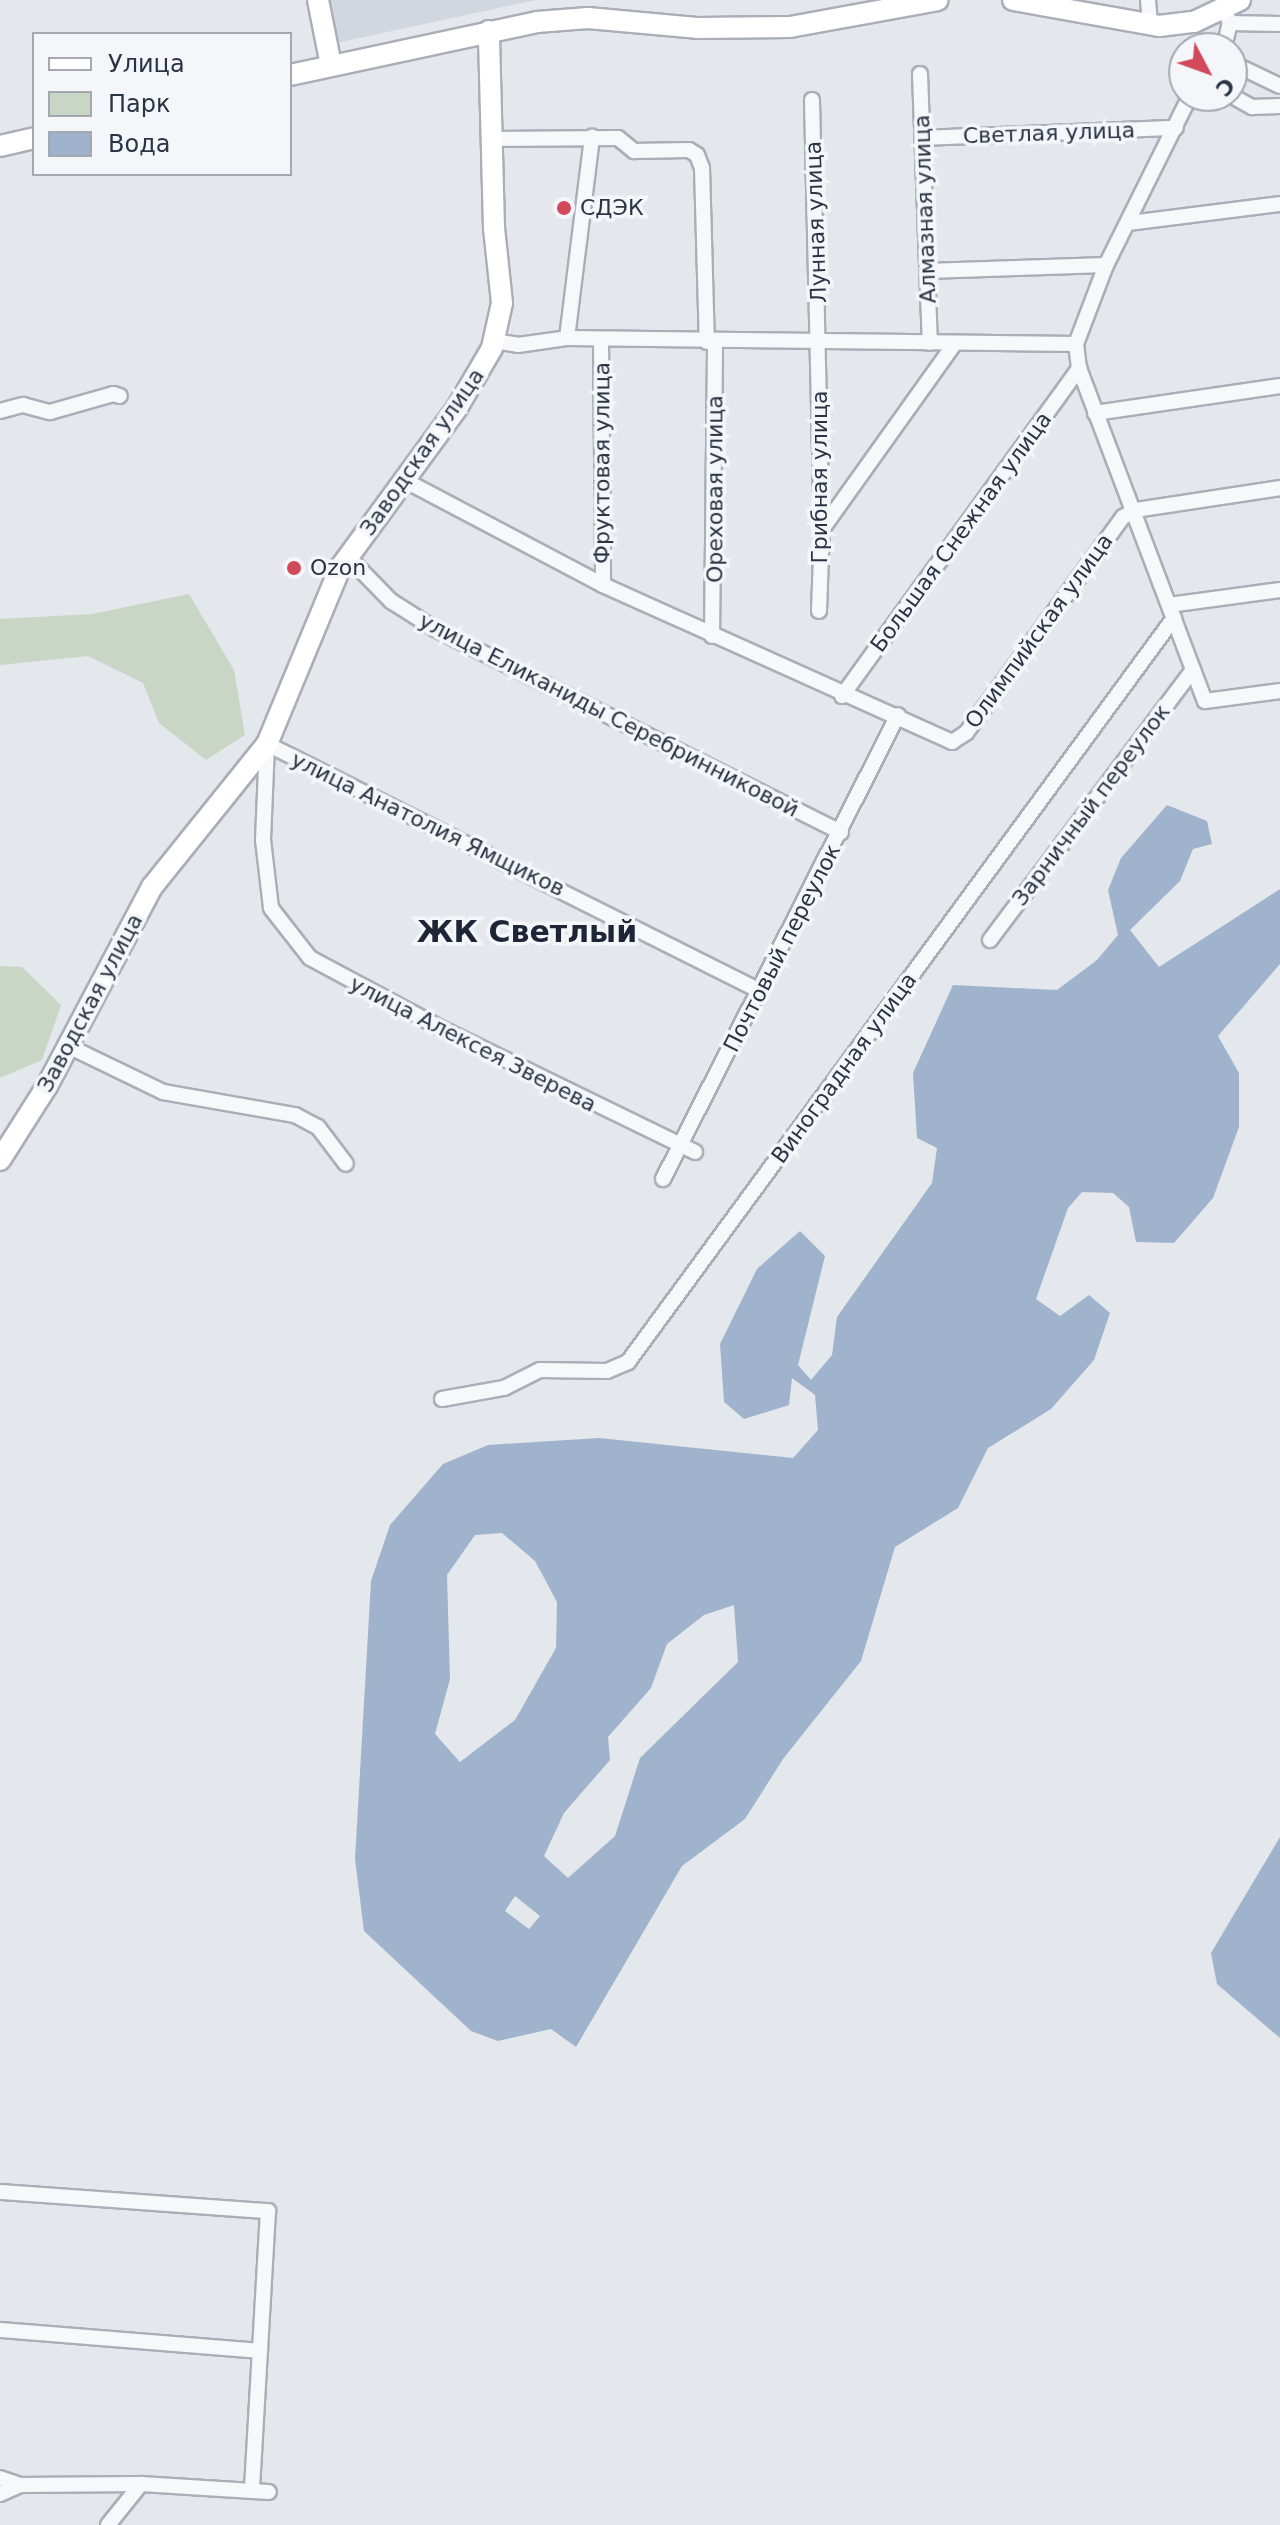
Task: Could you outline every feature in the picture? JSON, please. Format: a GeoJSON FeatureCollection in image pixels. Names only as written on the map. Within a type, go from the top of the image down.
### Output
{"type":"FeatureCollection","features":[{"type":"Feature","properties":{"kind":"street"},"geometry":{"type":"LineString","coordinates":[[318,0],[331,65]]}},
{"type":"Feature","properties":{"kind":"street"},"geometry":{"type":"LineString","coordinates":[[292,75],[489,31],[588,18],[742,29],[803,26],[938,0]]}},
{"type":"Feature","properties":{"kind":"street"},"geometry":{"type":"LineString","coordinates":[[1013,0],[1150,25],[1194,22],[1231,10],[1280,24]]}},
{"type":"Feature","properties":{"kind":"street"},"geometry":{"type":"LineString","coordinates":[[1148,0],[1150,25]]}},
{"type":"Feature","properties":{"kind":"street"},"geometry":{"type":"LineString","coordinates":[[1227,32],[1231,10]]}},
{"type":"Feature","properties":{"kind":"street","name":"Заводская улица"},"geometry":{"type":"LineString","coordinates":[[0,1160],[68,1046],[152,887],[267,744],[322,603],[348,557],[457,408],[494,341],[502,303],[491,139],[489,31]]}},
{"type":"Feature","properties":{"kind":"street"},"geometry":{"type":"LineString","coordinates":[[1248,71],[1280,86]]}},
{"type":"Feature","properties":{"kind":"street","name":"Алмазная улица"},"geometry":{"type":"LineString","coordinates":[[920,74],[930,343]]}},
{"type":"Feature","properties":{"kind":"street","name":"Лунная улица"},"geometry":{"type":"LineString","coordinates":[[812,100],[820,344]]}},
{"type":"Feature","properties":{"kind":"street"},"geometry":{"type":"LineString","coordinates":[[1248,105],[1280,106]]}},
{"type":"Feature","properties":{"kind":"street"},"geometry":{"type":"LineString","coordinates":[[1183,112],[1106,265],[1076,344],[1079,368],[1205,701],[1280,691]]}},
{"type":"Feature","properties":{"kind":"street","name":"Светлая улица"},"geometry":{"type":"LineString","coordinates":[[922,138],[1176,128]]}},
{"type":"Feature","properties":{"kind":"street"},"geometry":{"type":"LineString","coordinates":[[491,139],[592,137],[567,338]]}},
{"type":"Feature","properties":{"kind":"street","name":"Ореховая улица"},"geometry":{"type":"LineString","coordinates":[[592,137],[618,138],[634,151],[689,150],[701,159],[711,342],[712,636]]}},
{"type":"Feature","properties":{"kind":"street"},"geometry":{"type":"LineString","coordinates":[[0,146],[32,138]]}},
{"type":"Feature","properties":{"kind":"street"},"geometry":{"type":"LineString","coordinates":[[1129,223],[1280,204]]}},
{"type":"Feature","properties":{"kind":"street"},"geometry":{"type":"LineString","coordinates":[[927,271],[1106,265]]}},
{"type":"Feature","properties":{"kind":"street"},"geometry":{"type":"LineString","coordinates":[[494,341],[518,345],[567,338],[820,344],[1076,344]]}},
{"type":"Feature","properties":{"kind":"street","name":"Фруктовая улица"},"geometry":{"type":"LineString","coordinates":[[601,341],[603,585]]}},
{"type":"Feature","properties":{"kind":"street"},"geometry":{"type":"LineString","coordinates":[[822,529],[955,343]]}},
{"type":"Feature","properties":{"kind":"street","name":"Грибная улица"},"geometry":{"type":"LineString","coordinates":[[819,611],[822,529],[820,344]]}},
{"type":"Feature","properties":{"kind":"street","name":"Большая Снежная улица"},"geometry":{"type":"LineString","coordinates":[[842,696],[1079,368]]}},
{"type":"Feature","properties":{"kind":"street"},"geometry":{"type":"LineString","coordinates":[[1095,413],[1280,386]]}},
{"type":"Feature","properties":{"kind":"street"},"geometry":{"type":"LineString","coordinates":[[0,411],[23,405],[50,412],[113,394],[120,396]]}},
{"type":"Feature","properties":{"kind":"street"},"geometry":{"type":"LineString","coordinates":[[404,480],[603,585],[842,696],[898,715]]}},
{"type":"Feature","properties":{"kind":"street"},"geometry":{"type":"LineString","coordinates":[[1135,510],[1280,488]]}},
{"type":"Feature","properties":{"kind":"street","name":"Олимпийская улица"},"geometry":{"type":"LineString","coordinates":[[898,715],[952,742],[963,737],[1112,529],[1135,510]]}},
{"type":"Feature","properties":{"kind":"street","name":"улица Еликаниды Серебринниковой"},"geometry":{"type":"LineString","coordinates":[[348,557],[391,601],[435,629],[841,832]]}},
{"type":"Feature","properties":{"kind":"street"},"geometry":{"type":"LineString","coordinates":[[1172,612],[1280,590]]}},
{"type":"Feature","properties":{"kind":"street","name":"Виноградная улица"},"geometry":{"type":"LineString","coordinates":[[442,1399],[504,1388],[540,1370],[607,1371],[628,1362],[1172,612]]}},
{"type":"Feature","properties":{"kind":"street","name":"Зарничный переулок"},"geometry":{"type":"LineString","coordinates":[[990,940],[1193,670]]}},
{"type":"Feature","properties":{"kind":"street","name":"Почтовый переулок"},"geometry":{"type":"LineString","coordinates":[[663,1179],[898,715]]}},
{"type":"Feature","properties":{"kind":"street","name":"улица Алексея Зверева"},"geometry":{"type":"LineString","coordinates":[[267,744],[263,840],[271,908],[317,964],[695,1152]]}},
{"type":"Feature","properties":{"kind":"street","name":"улица Анатолия Ямщиков"},"geometry":{"type":"LineString","coordinates":[[267,744],[760,991]]}},
{"type":"Feature","properties":{"kind":"street"},"geometry":{"type":"LineString","coordinates":[[68,1046],[163,1092],[295,1115],[318,1127],[346,1164]]}},
{"type":"Feature","properties":{"kind":"street"},"geometry":{"type":"LineString","coordinates":[[0,2192],[268,2211],[252,2491]]}},
{"type":"Feature","properties":{"kind":"street"},"geometry":{"type":"LineString","coordinates":[[0,2330],[260,2351]]}},
{"type":"Feature","properties":{"kind":"street"},"geometry":{"type":"LineString","coordinates":[[0,2478],[20,2485],[141,2484],[269,2492]]}},
{"type":"Feature","properties":{"kind":"street"},"geometry":{"type":"LineString","coordinates":[[108,2525],[141,2484]]}},
{"type":"Feature","properties":{"kind":"street"},"geometry":{"type":"LineString","coordinates":[[0,2494],[20,2485]]}},
{"type":"Feature","properties":{"kind":"shaded area"},"geometry":{"type":"Polygon","coordinates":[[[328,0],[536,0],[336,43],[328,0]]]}},
{"type":"Feature","properties":{"kind":"green space"},"geometry":{"type":"Polygon","coordinates":[[[189,594],[234,670],[245,735],[206,760],[159,723],[143,683],[88,656],[0,665],[0,619],[92,614],[189,594]]]}},
{"type":"Feature","properties":{"kind":"green space"},"geometry":{"type":"Polygon","coordinates":[[[0,966],[22,967],[61,1005],[42,1060],[0,1078],[0,966]]]}},
{"type":"Feature","properties":{"kind":"water"},"geometry":{"type":"Polygon","coordinates":[[[1167,805],[1207,821],[1212,844],[1193,849],[1180,881],[1130,930],[1159,967],[1280,889],[1280,964],[1218,1036],[1239,1073],[1239,1127],[1213,1198],[1174,1243],[1136,1242],[1129,1207],[1113,1193],[1082,1192],[1068,1208],[1036,1299],[1060,1316],[1089,1295],[1110,1313],[1094,1360],[1051,1409],[988,1448],[958,1508],[895,1547],[861,1661],[783,1759],[745,1819],[682,1866],[576,2047],[551,2029],[498,2041],[471,2031],[364,1931],[355,1859],[371,1581],[390,1525],[443,1464],[488,1445],[599,1438],[793,1458],[818,1430],[815,1395],[792,1378],[789,1405],[744,1419],[724,1402],[720,1344],[757,1269],[800,1231],[825,1256],[798,1365],[811,1380],[832,1355],[837,1317],[932,1183],[937,1148],[917,1138],[913,1073],[953,985],[1057,990],[1097,960],[1118,935],[1108,890],[1121,858],[1167,805]],[[502,1533],[475,1535],[447,1575],[450,1679],[435,1734],[460,1762],[515,1720],[556,1648],[557,1602],[535,1561],[502,1533]],[[734,1605],[704,1615],[667,1644],[651,1688],[608,1737],[610,1760],[564,1813],[544,1856],[568,1878],[615,1836],[640,1758],[738,1662],[734,1605]],[[515,1896],[505,1911],[529,1929],[540,1916],[515,1896]]]}},
{"type":"Feature","properties":{"kind":"water"},"geometry":{"type":"Polygon","coordinates":[[[1280,1837],[1280,2038],[1217,1984],[1211,1953],[1280,1837]]]}},
{"type":"Feature","properties":{"kind":"place","name":"СДЭК"},"geometry":{"type":"Point","coordinates":[564,208]}},
{"type":"Feature","properties":{"kind":"place","name":"Ozon"},"geometry":{"type":"Point","coordinates":[294,568]}},
{"type":"Feature","properties":{"kind":"district","name":"ЖК Светлый"},"geometry":{"type":"Point","coordinates":[527,932]}}]}
